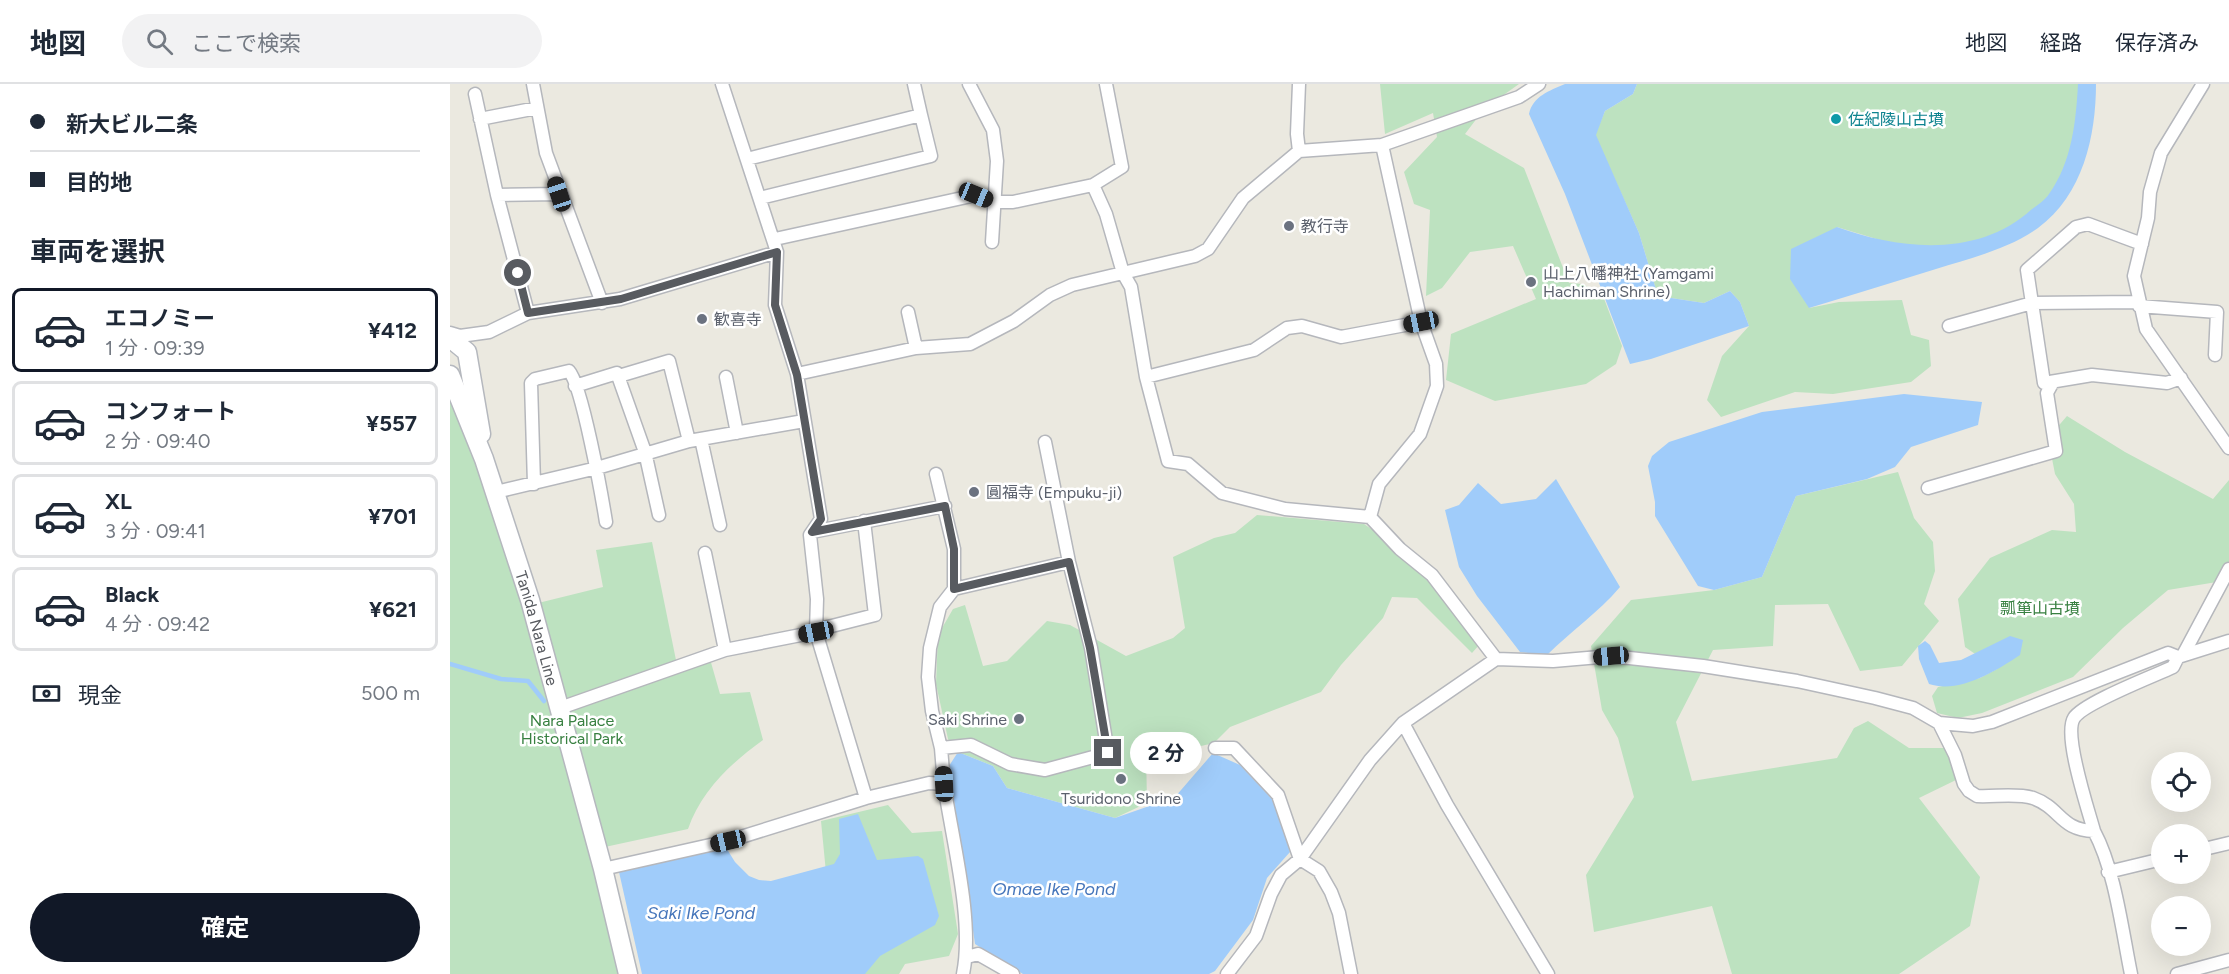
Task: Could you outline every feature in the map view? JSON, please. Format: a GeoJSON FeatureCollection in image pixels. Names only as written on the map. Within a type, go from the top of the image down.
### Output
{"type":"FeatureCollection","features":[{"type":"Feature","properties":{"kind":"main road","name":"Tanida Nara Line"},"geometry":{"type":"LineString","coordinates":[[450,336],[467,352],[484,459]]}},
{"type":"Feature","properties":{"kind":"main road","name":"Tanida Nara Line"},"geometry":{"type":"LineString","coordinates":[[450,375],[484,459],[530,600],[603,869],[628,974]]}},
{"type":"Feature","properties":{"kind":"street"},"geometry":{"type":"LineString","coordinates":[[533,84],[546,153],[559,194],[602,303]]}},
{"type":"Feature","properties":{"kind":"street"},"geometry":{"type":"LineString","coordinates":[[722,84],[776,245],[775,305],[797,375],[821,519],[810,535],[817,599],[816,631],[866,798]]}},
{"type":"Feature","properties":{"kind":"street"},"geometry":{"type":"LineString","coordinates":[[760,198],[931,156],[914,84]]}},
{"type":"Feature","properties":{"kind":"street"},"geometry":{"type":"LineString","coordinates":[[969,84],[993,130],[997,161],[992,242]]}},
{"type":"Feature","properties":{"kind":"street"},"geometry":{"type":"LineString","coordinates":[[450,336],[489,332],[528,313],[602,303],[776,245],[976,195],[996,202],[1013,202],[1093,185],[1122,168],[1106,84]]}},
{"type":"Feature","properties":{"kind":"street"},"geometry":{"type":"LineString","coordinates":[[1299,84],[1297,134],[1299,151]]}},
{"type":"Feature","properties":{"kind":"street"},"geometry":{"type":"LineString","coordinates":[[797,375],[916,348],[970,344],[1014,321],[1050,295],[1072,285],[1195,256],[1208,249],[1243,198],[1299,151],[1382,145],[1519,98],[1539,84]]}},
{"type":"Feature","properties":{"kind":"street"},"geometry":{"type":"LineString","coordinates":[[2203,84],[2161,153],[2150,192],[2142,244],[2134,276],[2146,329],[2229,448]]}},
{"type":"Feature","properties":{"kind":"street"},"geometry":{"type":"LineString","coordinates":[[475,94],[497,195],[528,313]]}},
{"type":"Feature","properties":{"kind":"street"},"geometry":{"type":"LineString","coordinates":[[480,119],[537,108]]}},
{"type":"Feature","properties":{"kind":"street"},"geometry":{"type":"LineString","coordinates":[[747,159],[921,115]]}},
{"type":"Feature","properties":{"kind":"street"},"geometry":{"type":"LineString","coordinates":[[1370,517],[1379,484],[1420,434],[1437,386],[1436,364],[1421,322],[1382,145]]}},
{"type":"Feature","properties":{"kind":"street"},"geometry":{"type":"LineString","coordinates":[[1093,185],[1106,214],[1123,273],[1131,287],[1146,377],[1168,461],[1188,464],[1222,493],[1285,509],[1370,517],[1400,549],[1432,575],[1496,659]]}},
{"type":"Feature","properties":{"kind":"street"},"geometry":{"type":"LineString","coordinates":[[497,195],[559,194]]}},
{"type":"Feature","properties":{"kind":"street"},"geometry":{"type":"LineString","coordinates":[[2142,244],[2088,224],[2076,227],[2027,270],[2044,383],[2092,375],[2167,383],[2181,378]]}},
{"type":"Feature","properties":{"kind":"street"},"geometry":{"type":"LineString","coordinates":[[1949,326],[2032,303],[2139,304],[2217,312],[2215,355]]}},
{"type":"Feature","properties":{"kind":"street"},"geometry":{"type":"LineString","coordinates":[[908,312],[916,348]]}},
{"type":"Feature","properties":{"kind":"street"},"geometry":{"type":"LineString","coordinates":[[1146,377],[1254,350],[1287,328],[1302,326],[1341,337],[1421,322]]}},
{"type":"Feature","properties":{"kind":"street"},"geometry":{"type":"LineString","coordinates":[[619,376],[669,361],[720,525]]}},
{"type":"Feature","properties":{"kind":"street"},"geometry":{"type":"LineString","coordinates":[[534,484],[531,383],[535,379],[568,371],[575,386],[597,468],[606,522]]}},
{"type":"Feature","properties":{"kind":"street"},"geometry":{"type":"LineString","coordinates":[[575,386],[617,373],[619,376],[645,452],[659,515]]}},
{"type":"Feature","properties":{"kind":"street"},"geometry":{"type":"LineString","coordinates":[[726,377],[737,433]]}},
{"type":"Feature","properties":{"kind":"street"},"geometry":{"type":"LineString","coordinates":[[1928,488],[2056,451],[2047,393],[2053,382]]}},
{"type":"Feature","properties":{"kind":"street"},"geometry":{"type":"LineString","coordinates":[[495,492],[597,468],[645,452],[695,440],[804,421]]}},
{"type":"Feature","properties":{"kind":"street"},"geometry":{"type":"LineString","coordinates":[[941,748],[971,745],[1010,764],[1045,770],[1108,753],[1090,648],[1069,562],[1045,442]]}},
{"type":"Feature","properties":{"kind":"street"},"geometry":{"type":"LineString","coordinates":[[936,474],[954,549],[954,589],[940,607],[930,648],[929,688],[941,748],[944,784],[965,917],[967,957],[963,974]]}},
{"type":"Feature","properties":{"kind":"street"},"geometry":{"type":"LineString","coordinates":[[812,532],[945,506]]}},
{"type":"Feature","properties":{"kind":"street"},"geometry":{"type":"LineString","coordinates":[[560,708],[725,650],[816,631],[875,615],[864,521]]}},
{"type":"Feature","properties":{"kind":"street"},"geometry":{"type":"LineString","coordinates":[[705,553],[725,650]]}},
{"type":"Feature","properties":{"kind":"street"},"geometry":{"type":"LineString","coordinates":[[954,589],[1069,562]]}},
{"type":"Feature","properties":{"kind":"street"},"geometry":{"type":"LineString","coordinates":[[2131,974],[2108,872],[2094,831],[2070,734],[2071,723],[2082,709],[2173,667],[2229,569]]}},
{"type":"Feature","properties":{"kind":"street"},"geometry":{"type":"LineString","coordinates":[[1227,974],[1256,936],[1270,894],[1281,875],[1300,859],[1370,760],[1403,723],[1496,659],[1554,661],[1611,656],[1703,666],[1797,681],[1875,698],[1913,708],[1939,723],[1973,726],[1992,722],[2168,653],[2180,656],[2229,641]]}},
{"type":"Feature","properties":{"kind":"street"},"geometry":{"type":"LineString","coordinates":[[1403,723],[1447,805],[1548,974]]}},
{"type":"Feature","properties":{"kind":"street"},"geometry":{"type":"LineString","coordinates":[[1939,723],[1969,791],[1977,796],[2032,798],[2046,805],[2076,830],[2094,831]]}},
{"type":"Feature","properties":{"kind":"street"},"geometry":{"type":"LineString","coordinates":[[1215,748],[1234,748],[1278,795],[1300,859],[1319,871],[1331,892],[1339,913],[1350,974]]}},
{"type":"Feature","properties":{"kind":"street"},"geometry":{"type":"LineString","coordinates":[[603,869],[728,841],[866,798],[929,783],[944,784]]}},
{"type":"Feature","properties":{"kind":"street"},"geometry":{"type":"LineString","coordinates":[[2211,847],[2229,843]]}},
{"type":"Feature","properties":{"kind":"street"},"geometry":{"type":"LineString","coordinates":[[2108,872],[2151,862]]}},
{"type":"Feature","properties":{"kind":"street"},"geometry":{"type":"LineString","coordinates":[[967,957],[978,954],[1013,974]]}},
{"type":"Feature","properties":{"kind":"street"},"geometry":{"type":"LineString","coordinates":[[2177,974],[2229,960]]}},
{"type":"Feature","properties":{"kind":"green space"},"geometry":{"type":"Polygon","coordinates":[[[1380,84],[1519,84],[1484,109],[1465,134],[1524,168],[1569,283],[1583,284],[1603,296],[1622,346],[1616,364],[1586,384],[1495,401],[1446,380],[1451,334],[1536,299],[1513,246],[1470,252],[1442,288],[1426,296],[1430,210],[1414,204],[1404,172],[1437,137],[1433,113],[1385,134],[1380,84]]]}},
{"type":"Feature","properties":{"kind":"green space"},"geometry":{"type":"Polygon","coordinates":[[[1637,84],[2085,84],[2074,159],[2030,222],[1949,261],[1837,227],[1809,308],[1839,302],[1902,300],[1911,335],[1929,340],[1931,366],[1911,382],[1833,394],[1795,392],[1721,417],[1707,400],[1722,356],[1749,326],[1740,302],[1730,291],[1704,303],[1658,296],[1639,233],[1595,135],[1605,111],[1633,94],[1637,84]]]}},
{"type":"Feature","properties":{"kind":"green space","name":"Nara Palace Historical Park"},"geometry":{"type":"Polygon","coordinates":[[[450,393],[474,447],[522,607],[603,587],[596,550],[652,542],[678,670],[710,659],[720,694],[750,692],[763,740],[718,779],[701,802],[688,829],[591,850],[620,974],[450,974],[450,393]]]}},
{"type":"Feature","properties":{"kind":"green space","name":"瓢箪山古墳"},"geometry":{"type":"Polygon","coordinates":[[[2067,416],[2125,452],[2213,499],[2229,480],[2229,580],[2168,590],[2123,628],[2073,677],[1982,713],[1958,718],[1937,713],[1932,696],[1938,687],[1980,678],[1997,669],[1965,647],[1958,599],[1990,558],[2052,530],[2076,532],[2074,504],[2055,474],[2048,438],[2067,416]]]}},
{"type":"Feature","properties":{"kind":"green space"},"geometry":{"type":"Polygon","coordinates":[[[1898,472],[1914,518],[1933,542],[1935,571],[1924,604],[1939,621],[1902,666],[1860,671],[1828,604],[1775,605],[1773,646],[1713,650],[1676,722],[1692,781],[1837,758],[1854,728],[1868,721],[1909,748],[1948,748],[1956,780],[1919,798],[1980,877],[1970,926],[1899,974],[1732,974],[1712,906],[1594,932],[1586,875],[1634,797],[1618,738],[1602,710],[1591,646],[1631,600],[1714,590],[1762,577],[1796,496],[1898,472]]]}},
{"type":"Feature","properties":{"kind":"green space"},"geometry":{"type":"Polygon","coordinates":[[[1257,515],[1364,524],[1439,575],[1487,636],[1472,653],[1417,598],[1392,597],[1383,618],[1341,665],[1321,692],[1230,727],[1214,743],[1162,755],[1146,751],[1147,803],[1115,818],[1007,788],[993,766],[958,752],[948,739],[936,684],[938,635],[953,609],[965,605],[983,666],[1007,661],[1047,621],[1070,625],[1126,656],[1173,638],[1185,628],[1173,557],[1214,538],[1235,533],[1257,515]]]}},
{"type":"Feature","properties":{"kind":"green space"},"geometry":{"type":"Polygon","coordinates":[[[888,805],[912,833],[942,831],[958,934],[949,956],[905,964],[899,974],[847,974],[827,883],[821,821],[888,805]]]}},
{"type":"Feature","properties":{"kind":"water"},"geometry":{"type":"Polygon","coordinates":[[[1565,84],[1637,84],[1633,94],[1605,111],[1596,135],[1639,233],[1658,296],[1704,303],[1730,291],[1740,302],[1749,326],[1630,364],[1565,194],[1529,114],[1538,98],[1565,84]]]}},
{"type":"Feature","properties":{"kind":"water"},"geometry":{"type":"Polygon","coordinates":[[[2078,84],[2096,84],[2090,144],[2076,182],[2066,199],[2038,228],[2015,242],[1989,252],[1809,308],[1790,279],[1791,249],[1837,227],[1887,241],[1912,244],[1938,245],[1964,242],[1988,236],[2011,225],[2041,202],[2057,182],[2068,155],[2074,127],[2078,84]]]}},
{"type":"Feature","properties":{"kind":"water"},"geometry":{"type":"Polygon","coordinates":[[[1904,394],[1982,402],[1978,425],[1911,447],[1895,467],[1867,479],[1796,496],[1762,577],[1714,590],[1698,586],[1655,516],[1655,502],[1648,466],[1652,456],[1669,442],[1762,412],[1904,394]]]}},
{"type":"Feature","properties":{"kind":"water"},"geometry":{"type":"Polygon","coordinates":[[[1556,479],[1620,587],[1547,655],[1520,652],[1477,596],[1459,567],[1445,510],[1459,505],[1478,483],[1501,504],[1536,499],[1556,479]]]}},
{"type":"Feature","properties":{"kind":"water"},"geometry":{"type":"Polygon","coordinates":[[[2010,636],[2023,640],[2020,655],[2000,668],[1977,679],[1952,686],[1929,684],[1919,659],[1918,646],[1925,641],[1930,645],[1939,663],[1961,660],[2010,636]]]}},
{"type":"Feature","properties":{"kind":"water","name":"Omae Ike Pond"},"geometry":{"type":"Polygon","coordinates":[[[958,752],[993,766],[1007,788],[1115,818],[1175,797],[1213,753],[1240,765],[1274,801],[1290,852],[1267,878],[1253,920],[1215,971],[1209,974],[1023,974],[975,944],[949,766],[958,752]]]}},
{"type":"Feature","properties":{"kind":"water","name":"Saki Ike Pond"},"geometry":{"type":"Polygon","coordinates":[[[858,814],[877,860],[918,856],[923,859],[939,916],[935,925],[880,956],[865,974],[642,974],[619,872],[621,868],[725,846],[735,862],[749,876],[771,881],[834,864],[840,854],[839,819],[858,814]]]}},
{"type":"Feature","properties":{"kind":"waterway"},"geometry":{"type":"LineString","coordinates":[[450,664],[501,679],[528,681],[544,701]]}},
{"type":"Feature","properties":{"kind":"place","name":"佐紀陵山古墳"},"geometry":{"type":"Point","coordinates":[1836,119]}},
{"type":"Feature","properties":{"kind":"place","name":"教行寺"},"geometry":{"type":"Point","coordinates":[1289,226]}},
{"type":"Feature","properties":{"kind":"place","name":"山上八幡神社 (Yamgami Hachiman Shrine)"},"geometry":{"type":"Point","coordinates":[1531,282]}},
{"type":"Feature","properties":{"kind":"place","name":"歓喜寺"},"geometry":{"type":"Point","coordinates":[702,319]}},
{"type":"Feature","properties":{"kind":"place","name":"圓福寺 (Empuku-ji)"},"geometry":{"type":"Point","coordinates":[974,492]}},
{"type":"Feature","properties":{"kind":"place","name":"Saki Shrine"},"geometry":{"type":"Point","coordinates":[1019,719]}},
{"type":"Feature","properties":{"kind":"place","name":"Tsuridono Shrine"},"geometry":{"type":"Point","coordinates":[1121,779]}},
{"type":"Feature","properties":{"kind":"route"},"geometry":{"type":"LineString","coordinates":[[518,273],[528,313],[621,299],[777,252],[775,305],[797,375],[821,519],[812,532],[945,506],[954,549],[954,589],[1069,562],[1090,648],[1108,753]]}}]}
